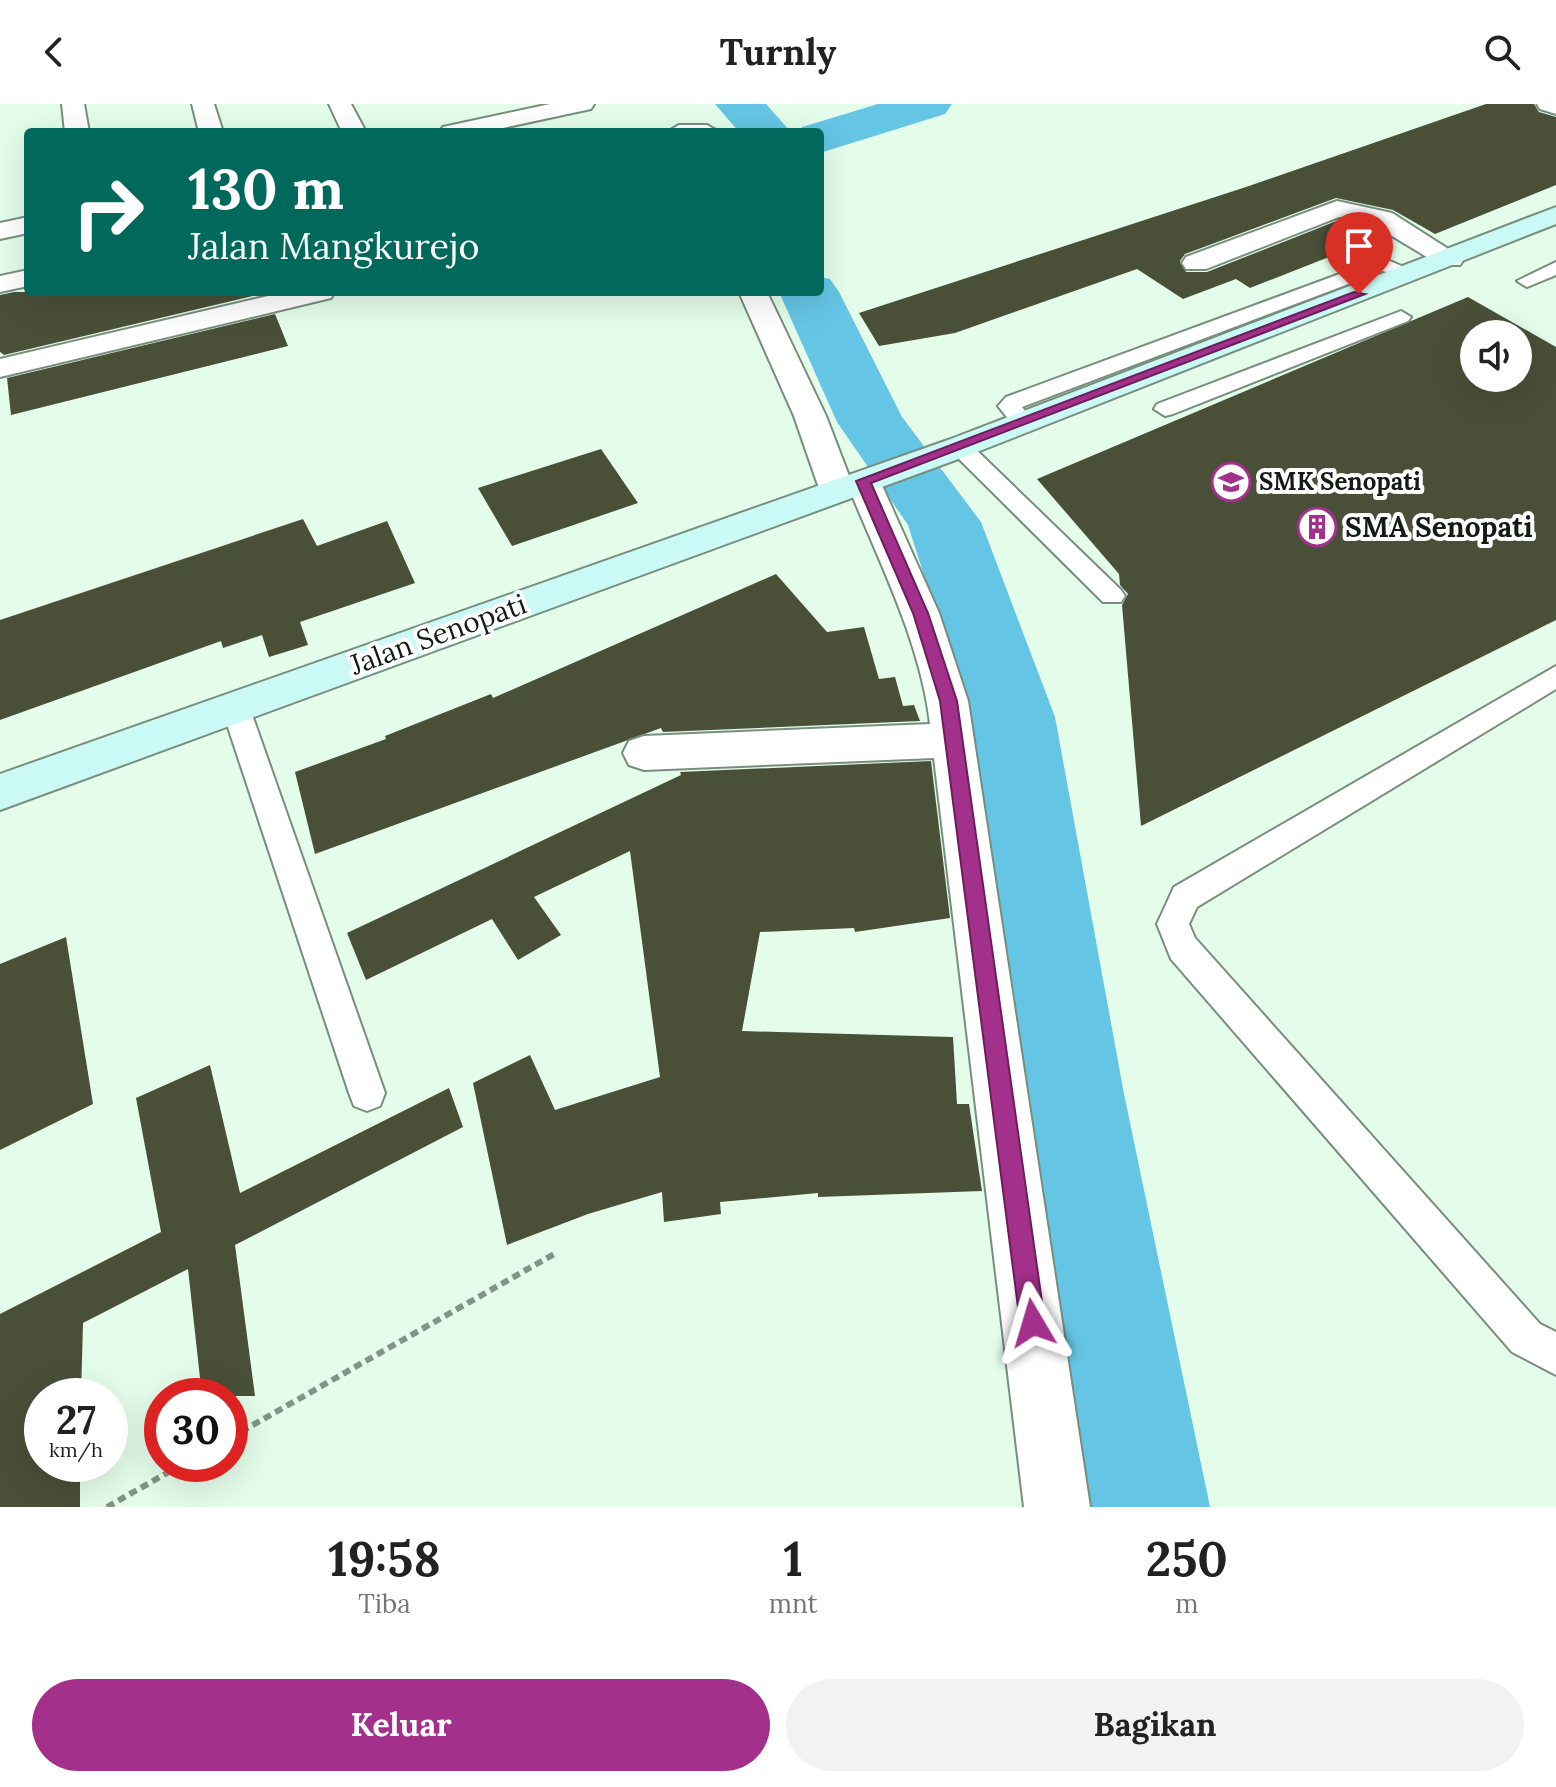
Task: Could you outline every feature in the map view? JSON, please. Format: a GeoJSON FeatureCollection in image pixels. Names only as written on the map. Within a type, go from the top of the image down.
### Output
{"type":"FeatureCollection","features":[{"type":"Feature","properties":{"kind":"street"},"geometry":{"type":"LineString","coordinates":[[73,104],[76,128]]}},
{"type":"Feature","properties":{"kind":"street"},"geometry":{"type":"LineString","coordinates":[[203,104],[210,128]]}},
{"type":"Feature","properties":{"kind":"street"},"geometry":{"type":"LineString","coordinates":[[340,104],[352,128]]}},
{"type":"Feature","properties":{"kind":"street"},"geometry":{"type":"LineString","coordinates":[[469,104],[483,125]]}},
{"type":"Feature","properties":{"kind":"street"},"geometry":{"type":"LineString","coordinates":[[469,128],[583,104]]}},
{"type":"Feature","properties":{"kind":"street"},"geometry":{"type":"LineString","coordinates":[[1548,104],[1556,107]]}},
{"type":"Feature","properties":{"kind":"street"},"geometry":{"type":"LineString","coordinates":[[1196,263],[1337,209],[1383,219],[1450,259]]}},
{"type":"Feature","properties":{"kind":"street","name":"Jalan Senopati"},"geometry":{"type":"LineString","coordinates":[[0,792],[954,448],[1022,421],[1142,365],[1184,361],[1270,317],[1410,274],[1556,215]]}},
{"type":"Feature","properties":{"kind":"street"},"geometry":{"type":"LineString","coordinates":[[0,231],[24,226]]}},
{"type":"Feature","properties":{"kind":"street"},"geometry":{"type":"LineString","coordinates":[[0,284],[24,279]]}},
{"type":"Feature","properties":{"kind":"street"},"geometry":{"type":"LineString","coordinates":[[0,368],[304,296]]}},
{"type":"Feature","properties":{"kind":"street"},"geometry":{"type":"LineString","coordinates":[[755,296],[810,416],[859,483],[920,613],[948,701],[1057,1507]]}},
{"type":"Feature","properties":{"kind":"street"},"geometry":{"type":"LineString","coordinates":[[644,753],[955,740]]}},
{"type":"Feature","properties":{"kind":"lane"},"geometry":{"type":"LineString","coordinates":[[1527,281],[1556,268]]}},
{"type":"Feature","properties":{"kind":"lane"},"geometry":{"type":"LineString","coordinates":[[1142,365],[1270,317]]}},
{"type":"Feature","properties":{"kind":"lane"},"geometry":{"type":"LineString","coordinates":[[1165,409],[1401,317]]}},
{"type":"Feature","properties":{"kind":"lane"},"geometry":{"type":"LineString","coordinates":[[1184,361],[1220,387]]}},
{"type":"Feature","properties":{"kind":"lane"},"geometry":{"type":"LineString","coordinates":[[954,448],[1112,596]]}},
{"type":"Feature","properties":{"kind":"lane"},"geometry":{"type":"LineString","coordinates":[[1556,676],[1185,897],[1173,924],[1183,948],[1526,1338],[1556,1354]]}},
{"type":"Feature","properties":{"kind":"lane"},"geometry":{"type":"LineString","coordinates":[[235,706],[367,1093]]}},
{"type":"Feature","properties":{"kind":"path"},"geometry":{"type":"LineString","coordinates":[[248,1428],[556,1253]]}},
{"type":"Feature","properties":{"kind":"path"},"geometry":{"type":"LineString","coordinates":[[107,1507],[151,1482]]}},
{"type":"Feature","properties":{"kind":"building"},"geometry":{"type":"Polygon","coordinates":[[[1486,104],[1534,104],[1539,112],[1556,117],[1556,185],[1435,234],[1393,210],[1336,198],[1185,254],[1180,261],[1186,272],[1207,272],[1339,220],[1373,228],[1385,235],[1250,288],[1236,279],[1183,299],[1137,269],[955,333],[879,346],[859,313],[1249,186],[1486,104]]]}},
{"type":"Feature","properties":{"kind":"building"},"geometry":{"type":"Polygon","coordinates":[[[24,292],[24,296],[253,296],[4,355],[0,352],[0,295],[24,292]]]}},
{"type":"Feature","properties":{"kind":"building","name":"SMA Senopati"},"geometry":{"type":"Polygon","coordinates":[[[1468,297],[1508,320],[1460,320],[1460,392],[1532,392],[1532,333],[1556,347],[1556,620],[1141,826],[1122,605],[1128,594],[1120,585],[1119,574],[1037,479],[1468,297]]]}},
{"type":"Feature","properties":{"kind":"building"},"geometry":{"type":"Polygon","coordinates":[[[275,314],[288,346],[11,415],[7,378],[275,314]]]}},
{"type":"Feature","properties":{"kind":"building"},"geometry":{"type":"Polygon","coordinates":[[[601,449],[638,503],[512,546],[478,488],[601,449]]]}},
{"type":"Feature","properties":{"kind":"building"},"geometry":{"type":"Polygon","coordinates":[[[303,519],[317,546],[387,521],[415,583],[300,622],[308,645],[269,657],[262,635],[223,648],[221,641],[0,720],[0,620],[303,519]]]}},
{"type":"Feature","properties":{"kind":"building"},"geometry":{"type":"Polygon","coordinates":[[[776,574],[827,632],[864,627],[879,679],[895,677],[903,706],[914,705],[920,721],[663,732],[661,728],[315,854],[295,772],[386,739],[385,736],[491,694],[493,698],[776,574]]]}},
{"type":"Feature","properties":{"kind":"building"},"geometry":{"type":"Polygon","coordinates":[[[931,761],[950,918],[855,932],[854,928],[760,932],[742,1031],[953,1037],[957,1104],[969,1104],[982,1191],[818,1197],[818,1193],[720,1202],[721,1214],[664,1222],[662,1192],[588,1214],[507,1245],[473,1083],[530,1055],[555,1110],[660,1077],[630,851],[534,897],[561,935],[518,960],[492,919],[366,980],[347,933],[681,775],[680,772],[931,761]]]}},
{"type":"Feature","properties":{"kind":"building"},"geometry":{"type":"Polygon","coordinates":[[[66,937],[93,1104],[0,1150],[0,964],[66,937]]]}},
{"type":"Feature","properties":{"kind":"building"},"geometry":{"type":"Polygon","coordinates":[[[210,1065],[240,1193],[449,1088],[463,1127],[235,1245],[255,1396],[248,1396],[248,1378],[200,1378],[188,1269],[83,1323],[81,1378],[24,1378],[24,1482],[80,1482],[80,1507],[0,1507],[0,1314],[161,1232],[136,1098],[210,1065]]]}},
{"type":"Feature","properties":{"kind":"waterway"},"geometry":{"type":"LineString","coordinates":[[739,104],[762,128]]}},
{"type":"Feature","properties":{"kind":"waterway"},"geometry":{"type":"LineString","coordinates":[[824,137],[928,104]]}},
{"type":"Feature","properties":{"kind":"waterway"},"geometry":{"type":"LineString","coordinates":[[811,296],[871,422],[944,522],[1012,717],[1069,1094],[1142,1507]]}},
{"type":"Feature","properties":{"kind":"place","name":"SMK Senopati"},"geometry":{"type":"Point","coordinates":[1231,482]}},
{"type":"Feature","properties":{"kind":"place","name":"SMA Senopati"},"geometry":{"type":"Point","coordinates":[1317,527]}},
{"type":"Feature","properties":{"kind":"route"},"geometry":{"type":"LineString","coordinates":[[1033,1323],[948,701],[920,613],[863,481],[960,447],[1359,294]]}}]}
